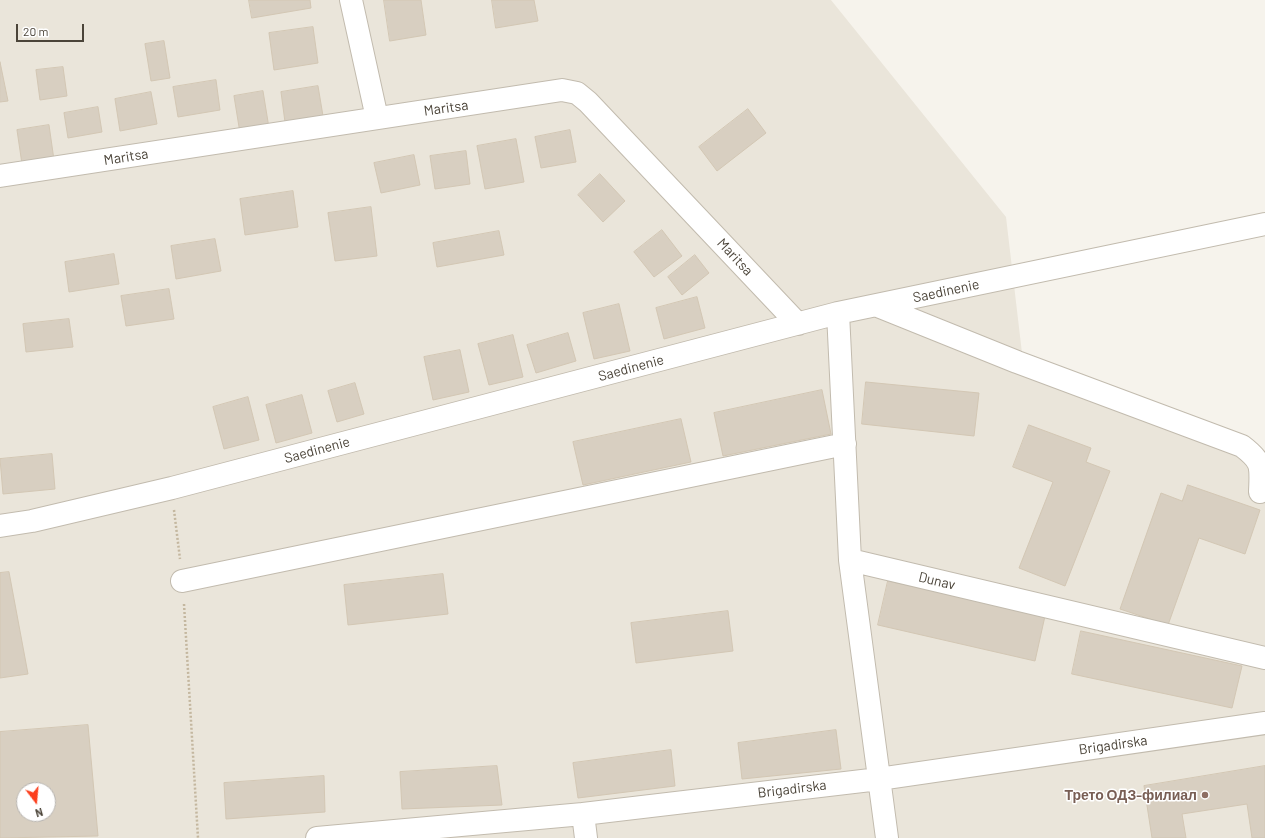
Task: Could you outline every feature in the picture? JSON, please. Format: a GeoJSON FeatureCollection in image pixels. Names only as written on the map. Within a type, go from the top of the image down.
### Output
{"type":"FeatureCollection","features":[{"type":"Feature","properties":{"kind":"street"},"geometry":{"type":"LineString","coordinates":[[351,0],[377,118]]}},
{"type":"Feature","properties":{"kind":"street","name":"Maritsa"},"geometry":{"type":"LineString","coordinates":[[0,176],[562,90],[578,93],[588,102],[798,324]]}},
{"type":"Feature","properties":{"kind":"street","name":"Saedinenie"},"geometry":{"type":"LineString","coordinates":[[0,526],[32,521],[172,488],[838,313],[878,306],[1265,224]]}},
{"type":"Feature","properties":{"kind":"street"},"geometry":{"type":"LineString","coordinates":[[878,306],[1017,362],[1242,446],[1256,457],[1261,470],[1260,492]]}},
{"type":"Feature","properties":{"kind":"street"},"geometry":{"type":"LineString","coordinates":[[838,313],[850,560],[887,838]]}},
{"type":"Feature","properties":{"kind":"street"},"geometry":{"type":"LineString","coordinates":[[182,581],[845,444]]}},
{"type":"Feature","properties":{"kind":"street","name":"Dunav"},"geometry":{"type":"LineString","coordinates":[[850,560],[1265,658]]}},
{"type":"Feature","properties":{"kind":"street","name":"Brigadirska"},"geometry":{"type":"LineString","coordinates":[[317,838],[583,814],[879,779],[1265,723]]}},
{"type":"Feature","properties":{"kind":"street"},"geometry":{"type":"LineString","coordinates":[[583,814],[586,838]]}},
{"type":"Feature","properties":{"kind":"path"},"geometry":{"type":"LineString","coordinates":[[172,488],[182,581],[198,838]]}},
{"type":"Feature","properties":{"kind":"shaded area"},"geometry":{"type":"Polygon","coordinates":[[[0,0],[831,0],[1006,217],[1024,370],[1265,463],[1265,838],[0,838],[0,0]]]}},
{"type":"Feature","properties":{"kind":"building"},"geometry":{"type":"Polygon","coordinates":[[[249,0],[310,0],[311,8],[252,18],[249,0]]]}},
{"type":"Feature","properties":{"kind":"building"},"geometry":{"type":"Polygon","coordinates":[[[384,0],[421,0],[426,35],[390,41],[384,0]]]}},
{"type":"Feature","properties":{"kind":"building"},"geometry":{"type":"Polygon","coordinates":[[[492,0],[534,0],[538,21],[496,28],[492,0]]]}},
{"type":"Feature","properties":{"kind":"building"},"geometry":{"type":"Polygon","coordinates":[[[313,27],[318,63],[274,70],[269,33],[313,27]]]}},
{"type":"Feature","properties":{"kind":"building"},"geometry":{"type":"Polygon","coordinates":[[[164,41],[170,78],[151,81],[145,44],[164,41]]]}},
{"type":"Feature","properties":{"kind":"building"},"geometry":{"type":"Polygon","coordinates":[[[0,62],[8,101],[0,102],[0,62]]]}},
{"type":"Feature","properties":{"kind":"building"},"geometry":{"type":"Polygon","coordinates":[[[63,67],[67,96],[40,100],[36,70],[63,67]]]}},
{"type":"Feature","properties":{"kind":"building"},"geometry":{"type":"Polygon","coordinates":[[[216,80],[220,110],[178,117],[173,87],[216,80]]]}},
{"type":"Feature","properties":{"kind":"building"},"geometry":{"type":"Polygon","coordinates":[[[318,86],[323,116],[285,122],[281,92],[318,86]]]}},
{"type":"Feature","properties":{"kind":"building"},"geometry":{"type":"Polygon","coordinates":[[[263,91],[269,128],[240,133],[234,96],[263,91]]]}},
{"type":"Feature","properties":{"kind":"building"},"geometry":{"type":"Polygon","coordinates":[[[151,92],[157,124],[120,131],[115,99],[151,92]]]}},
{"type":"Feature","properties":{"kind":"building"},"geometry":{"type":"Polygon","coordinates":[[[98,107],[102,132],[68,138],[64,113],[98,107]]]}},
{"type":"Feature","properties":{"kind":"building"},"geometry":{"type":"Polygon","coordinates":[[[748,109],[766,133],[717,171],[699,147],[748,109]]]}},
{"type":"Feature","properties":{"kind":"building"},"geometry":{"type":"Polygon","coordinates":[[[49,125],[54,160],[22,164],[17,130],[49,125]]]}},
{"type":"Feature","properties":{"kind":"building"},"geometry":{"type":"Polygon","coordinates":[[[570,130],[576,162],[541,168],[535,137],[570,130]]]}},
{"type":"Feature","properties":{"kind":"building"},"geometry":{"type":"Polygon","coordinates":[[[516,139],[524,182],[485,189],[477,146],[516,139]]]}},
{"type":"Feature","properties":{"kind":"building"},"geometry":{"type":"Polygon","coordinates":[[[466,151],[470,184],[435,189],[430,156],[466,151]]]}},
{"type":"Feature","properties":{"kind":"building"},"geometry":{"type":"Polygon","coordinates":[[[414,155],[420,185],[381,193],[374,163],[414,155]]]}},
{"type":"Feature","properties":{"kind":"building"},"geometry":{"type":"Polygon","coordinates":[[[600,174],[625,201],[603,222],[578,195],[600,174]]]}},
{"type":"Feature","properties":{"kind":"building"},"geometry":{"type":"Polygon","coordinates":[[[293,191],[298,227],[245,235],[240,199],[293,191]]]}},
{"type":"Feature","properties":{"kind":"building"},"geometry":{"type":"Polygon","coordinates":[[[371,207],[377,256],[335,261],[328,213],[371,207]]]}},
{"type":"Feature","properties":{"kind":"building"},"geometry":{"type":"Polygon","coordinates":[[[662,230],[682,256],[654,277],[634,252],[662,230]]]}},
{"type":"Feature","properties":{"kind":"building"},"geometry":{"type":"Polygon","coordinates":[[[499,231],[504,255],[437,267],[433,243],[499,231]]]}},
{"type":"Feature","properties":{"kind":"building"},"geometry":{"type":"Polygon","coordinates":[[[215,239],[221,271],[176,279],[171,246],[215,239]]]}},
{"type":"Feature","properties":{"kind":"building"},"geometry":{"type":"Polygon","coordinates":[[[114,254],[119,284],[69,292],[65,262],[114,254]]]}},
{"type":"Feature","properties":{"kind":"building"},"geometry":{"type":"Polygon","coordinates":[[[695,255],[709,273],[682,295],[668,277],[695,255]]]}},
{"type":"Feature","properties":{"kind":"building"},"geometry":{"type":"Polygon","coordinates":[[[169,289],[174,319],[126,326],[121,296],[169,289]]]}},
{"type":"Feature","properties":{"kind":"building"},"geometry":{"type":"Polygon","coordinates":[[[697,297],[705,328],[664,339],[656,308],[697,297]]]}},
{"type":"Feature","properties":{"kind":"building"},"geometry":{"type":"Polygon","coordinates":[[[619,304],[630,351],[594,359],[583,313],[619,304]]]}},
{"type":"Feature","properties":{"kind":"building"},"geometry":{"type":"Polygon","coordinates":[[[69,319],[73,347],[26,352],[23,324],[69,319]]]}},
{"type":"Feature","properties":{"kind":"building"},"geometry":{"type":"Polygon","coordinates":[[[568,333],[576,361],[536,373],[527,345],[568,333]]]}},
{"type":"Feature","properties":{"kind":"building"},"geometry":{"type":"Polygon","coordinates":[[[513,335],[523,377],[489,385],[478,344],[513,335]]]}},
{"type":"Feature","properties":{"kind":"building"},"geometry":{"type":"Polygon","coordinates":[[[460,350],[469,392],[433,400],[424,357],[460,350]]]}},
{"type":"Feature","properties":{"kind":"building"},"geometry":{"type":"Polygon","coordinates":[[[866,382],[979,393],[974,436],[862,424],[866,382]]]}},
{"type":"Feature","properties":{"kind":"building"},"geometry":{"type":"Polygon","coordinates":[[[355,383],[364,414],[337,422],[328,391],[355,383]]]}},
{"type":"Feature","properties":{"kind":"building"},"geometry":{"type":"Polygon","coordinates":[[[822,390],[831,434],[723,456],[714,413],[822,390]]]}},
{"type":"Feature","properties":{"kind":"building"},"geometry":{"type":"Polygon","coordinates":[[[302,395],[312,433],[276,443],[266,405],[302,395]]]}},
{"type":"Feature","properties":{"kind":"building"},"geometry":{"type":"Polygon","coordinates":[[[248,397],[259,440],[224,449],[213,407],[248,397]]]}},
{"type":"Feature","properties":{"kind":"building"},"geometry":{"type":"Polygon","coordinates":[[[681,419],[691,462],[583,485],[573,442],[681,419]]]}},
{"type":"Feature","properties":{"kind":"building"},"geometry":{"type":"Polygon","coordinates":[[[1029,425],[1091,448],[1086,462],[1110,471],[1065,586],[1019,568],[1053,482],[1013,467],[1029,425]]]}},
{"type":"Feature","properties":{"kind":"building"},"geometry":{"type":"Polygon","coordinates":[[[52,454],[55,489],[3,494],[0,459],[52,454]]]}},
{"type":"Feature","properties":{"kind":"building"},"geometry":{"type":"Polygon","coordinates":[[[1188,485],[1260,510],[1245,554],[1199,538],[1168,625],[1120,609],[1161,493],[1182,501],[1188,485]]]}},
{"type":"Feature","properties":{"kind":"building"},"geometry":{"type":"Polygon","coordinates":[[[9,572],[28,674],[0,678],[0,573],[9,572]]]}},
{"type":"Feature","properties":{"kind":"building"},"geometry":{"type":"Polygon","coordinates":[[[443,574],[448,614],[348,625],[344,585],[443,574]]]}},
{"type":"Feature","properties":{"kind":"building"},"geometry":{"type":"Polygon","coordinates":[[[888,581],[1045,616],[1035,661],[878,625],[888,581]]]}},
{"type":"Feature","properties":{"kind":"building"},"geometry":{"type":"Polygon","coordinates":[[[728,611],[733,651],[636,663],[631,623],[728,611]]]}},
{"type":"Feature","properties":{"kind":"building"},"geometry":{"type":"Polygon","coordinates":[[[1081,631],[1242,666],[1232,708],[1072,674],[1081,631]]]}},
{"type":"Feature","properties":{"kind":"building"},"geometry":{"type":"Polygon","coordinates":[[[88,725],[98,836],[0,838],[0,732],[88,725]]]}},
{"type":"Feature","properties":{"kind":"building"},"geometry":{"type":"Polygon","coordinates":[[[836,730],[841,769],[742,779],[738,743],[836,730]]]}},
{"type":"Feature","properties":{"kind":"building"},"geometry":{"type":"Polygon","coordinates":[[[671,750],[675,786],[578,798],[573,763],[671,750]]]}},
{"type":"Feature","properties":{"kind":"building"},"geometry":{"type":"Polygon","coordinates":[[[497,766],[502,805],[402,809],[400,772],[497,766]]]}},
{"type":"Feature","properties":{"kind":"building","name":"Трето ОДЗ-филиал"},"geometry":{"type":"Polygon","coordinates":[[[1265,766],[1265,838],[1252,838],[1247,804],[1182,814],[1186,838],[1152,838],[1144,786],[1265,766]]]}},
{"type":"Feature","properties":{"kind":"building"},"geometry":{"type":"Polygon","coordinates":[[[324,776],[325,812],[226,819],[224,783],[324,776]]]}},
{"type":"Feature","properties":{"kind":"place","name":"Трето ОДЗ-филиал"},"geometry":{"type":"Point","coordinates":[1205,795]}}]}
